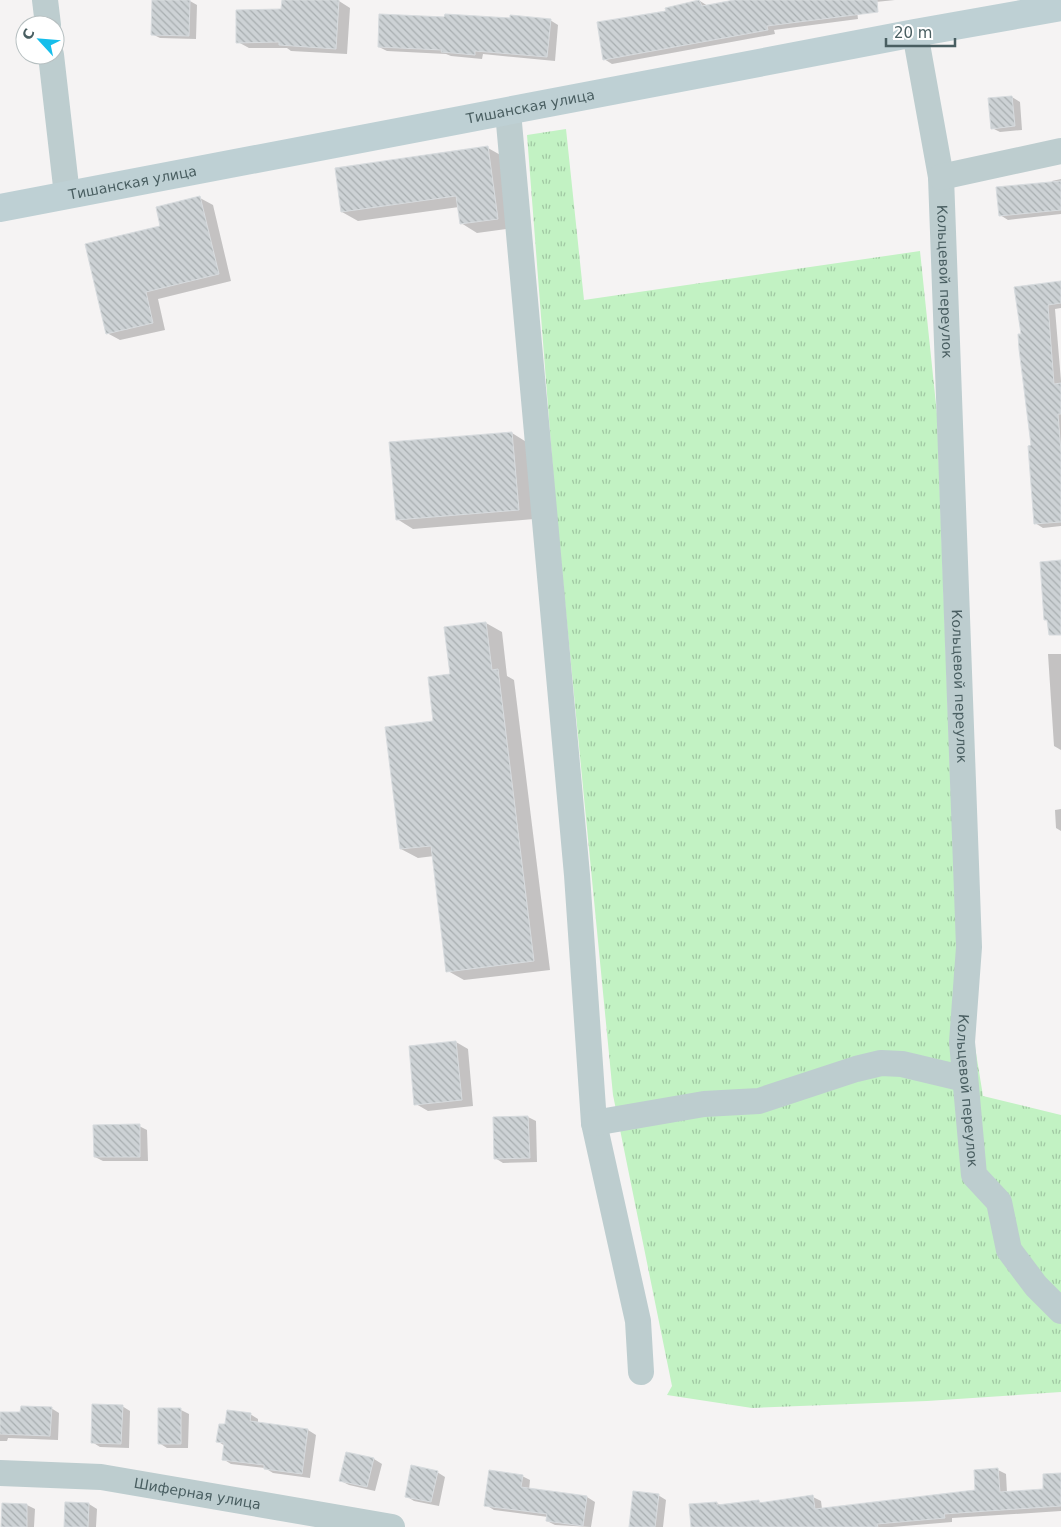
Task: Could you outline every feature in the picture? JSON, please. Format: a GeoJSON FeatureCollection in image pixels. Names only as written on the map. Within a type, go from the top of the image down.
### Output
{"type":"FeatureCollection","features":[{"type":"Feature","properties":{"kind":"main road","name":"Тишанская улица"},"geometry":{"type":"LineString","coordinates":[[0,208],[915,33],[1061,7]]}},
{"type":"Feature","properties":{"kind":"street"},"geometry":{"type":"LineString","coordinates":[[45,0],[47,15]]}},
{"type":"Feature","properties":{"kind":"street","name":"Кольцевой переулок"},"geometry":{"type":"LineString","coordinates":[[915,33],[941,177],[969,947],[962,1042],[974,1175],[1000,1202],[1009,1250],[1036,1286],[1061,1311]]}},
{"type":"Feature","properties":{"kind":"street"},"geometry":{"type":"LineString","coordinates":[[52,65],[67,195]]}},
{"type":"Feature","properties":{"kind":"street"},"geometry":{"type":"LineString","coordinates":[[508,112],[577,875],[594,1123],[638,1321],[641,1372]]}},
{"type":"Feature","properties":{"kind":"street"},"geometry":{"type":"LineString","coordinates":[[941,177],[1061,151]]}},
{"type":"Feature","properties":{"kind":"street"},"geometry":{"type":"LineString","coordinates":[[594,1123],[704,1104],[759,1101],[856,1069],[881,1063],[902,1064],[965,1079]]}},
{"type":"Feature","properties":{"kind":"street","name":"Шиферная улица"},"geometry":{"type":"LineString","coordinates":[[0,1473],[101,1477],[392,1527]]}},
{"type":"Feature","properties":{"kind":"green space"},"geometry":{"type":"Polygon","coordinates":[[[566,129],[584,300],[920,251],[937,414],[956,930],[983,1096],[1061,1115],[1061,1392],[927,1401],[752,1408],[667,1395],[672,1386],[613,1095],[556,510],[527,135],[566,129]]]}},
{"type":"Feature","properties":{"kind":"building"},"geometry":{"type":"Polygon","coordinates":[[[152,0],[190,0],[189,36],[151,35],[152,0]]]}},
{"type":"Feature","properties":{"kind":"building"},"geometry":{"type":"Polygon","coordinates":[[[282,0],[339,0],[336,49],[279,45],[279,42],[236,43],[236,10],[281,9],[282,0]]]}},
{"type":"Feature","properties":{"kind":"building"},"geometry":{"type":"Polygon","coordinates":[[[699,0],[702,6],[734,0],[877,0],[878,12],[767,26],[768,30],[603,60],[597,22],[666,11],[665,8],[699,0]]]}},
{"type":"Feature","properties":{"kind":"building"},"geometry":{"type":"Polygon","coordinates":[[[379,14],[444,17],[445,14],[510,18],[510,15],[551,19],[547,57],[475,51],[475,55],[441,52],[442,50],[378,47],[379,14]]]}},
{"type":"Feature","properties":{"kind":"building"},"geometry":{"type":"Polygon","coordinates":[[[1012,96],[1015,126],[991,129],[988,98],[1012,96]]]}},
{"type":"Feature","properties":{"kind":"building"},"geometry":{"type":"Polygon","coordinates":[[[488,146],[498,219],[460,224],[456,196],[341,212],[335,168],[488,146]]]}},
{"type":"Feature","properties":{"kind":"building"},"geometry":{"type":"Polygon","coordinates":[[[1061,181],[1061,210],[999,216],[996,187],[1061,181]]]}},
{"type":"Feature","properties":{"kind":"building"},"geometry":{"type":"Polygon","coordinates":[[[200,196],[219,274],[146,292],[153,323],[106,334],[85,244],[160,226],[156,207],[200,196]]]}},
{"type":"Feature","properties":{"kind":"building"},"geometry":{"type":"Polygon","coordinates":[[[1061,281],[1061,303],[1048,305],[1054,384],[1061,383],[1061,414],[1058,414],[1061,452],[1061,522],[1034,524],[1028,446],[1031,445],[1019,349],[1018,334],[1021,334],[1014,287],[1061,281]]]}},
{"type":"Feature","properties":{"kind":"building"},"geometry":{"type":"Polygon","coordinates":[[[512,432],[519,510],[396,520],[389,442],[512,432]]]}},
{"type":"Feature","properties":{"kind":"building"},"geometry":{"type":"Polygon","coordinates":[[[1061,560],[1061,635],[1049,635],[1047,620],[1044,620],[1040,562],[1061,560]]]}},
{"type":"Feature","properties":{"kind":"building"},"geometry":{"type":"Polygon","coordinates":[[[486,622],[492,670],[498,669],[534,961],[446,972],[431,846],[400,849],[385,727],[433,721],[428,677],[450,674],[444,627],[486,622]]]}},
{"type":"Feature","properties":{"kind":"building"},"geometry":{"type":"Polygon","coordinates":[[[456,1041],[462,1100],[414,1105],[409,1046],[456,1041]]]}},
{"type":"Feature","properties":{"kind":"building"},"geometry":{"type":"Polygon","coordinates":[[[528,1116],[530,1158],[494,1159],[493,1117],[528,1116]]]}},
{"type":"Feature","properties":{"kind":"building"},"geometry":{"type":"Polygon","coordinates":[[[140,1124],[140,1157],[94,1157],[93,1125],[140,1124]]]}},
{"type":"Feature","properties":{"kind":"building"},"geometry":{"type":"Polygon","coordinates":[[[92,1404],[123,1405],[121,1444],[91,1443],[92,1404]]]}},
{"type":"Feature","properties":{"kind":"building"},"geometry":{"type":"Polygon","coordinates":[[[21,1406],[52,1407],[50,1436],[0,1434],[0,1412],[20,1412],[21,1406]]]}},
{"type":"Feature","properties":{"kind":"building"},"geometry":{"type":"Polygon","coordinates":[[[158,1408],[181,1408],[181,1444],[158,1444],[158,1408]]]}},
{"type":"Feature","properties":{"kind":"building"},"geometry":{"type":"Polygon","coordinates":[[[227,1410],[251,1413],[250,1421],[308,1429],[302,1474],[264,1469],[264,1465],[222,1460],[224,1443],[216,1442],[219,1424],[225,1424],[227,1410]]]}},
{"type":"Feature","properties":{"kind":"building"},"geometry":{"type":"Polygon","coordinates":[[[346,1452],[374,1458],[367,1487],[339,1481],[346,1452]]]}},
{"type":"Feature","properties":{"kind":"building"},"geometry":{"type":"Polygon","coordinates":[[[411,1465],[438,1471],[431,1502],[405,1497],[411,1465]]]}},
{"type":"Feature","properties":{"kind":"building"},"geometry":{"type":"Polygon","coordinates":[[[998,1468],[1000,1492],[1043,1489],[1043,1474],[1061,1473],[1061,1506],[944,1514],[945,1518],[877,1524],[878,1527],[691,1527],[689,1504],[717,1502],[717,1505],[759,1500],[759,1503],[813,1495],[815,1509],[975,1490],[974,1470],[998,1468]]]}},
{"type":"Feature","properties":{"kind":"building"},"geometry":{"type":"Polygon","coordinates":[[[489,1470],[523,1475],[521,1487],[587,1496],[583,1526],[546,1521],[547,1514],[484,1506],[489,1470]]]}},
{"type":"Feature","properties":{"kind":"building"},"geometry":{"type":"Polygon","coordinates":[[[633,1491],[659,1494],[655,1527],[629,1527],[633,1491]]]}},
{"type":"Feature","properties":{"kind":"building"},"geometry":{"type":"Polygon","coordinates":[[[65,1502],[89,1503],[88,1527],[64,1527],[65,1502]]]}},
{"type":"Feature","properties":{"kind":"building"},"geometry":{"type":"Polygon","coordinates":[[[2,1503],[27,1504],[27,1527],[1,1527],[2,1503]]]}}]}
